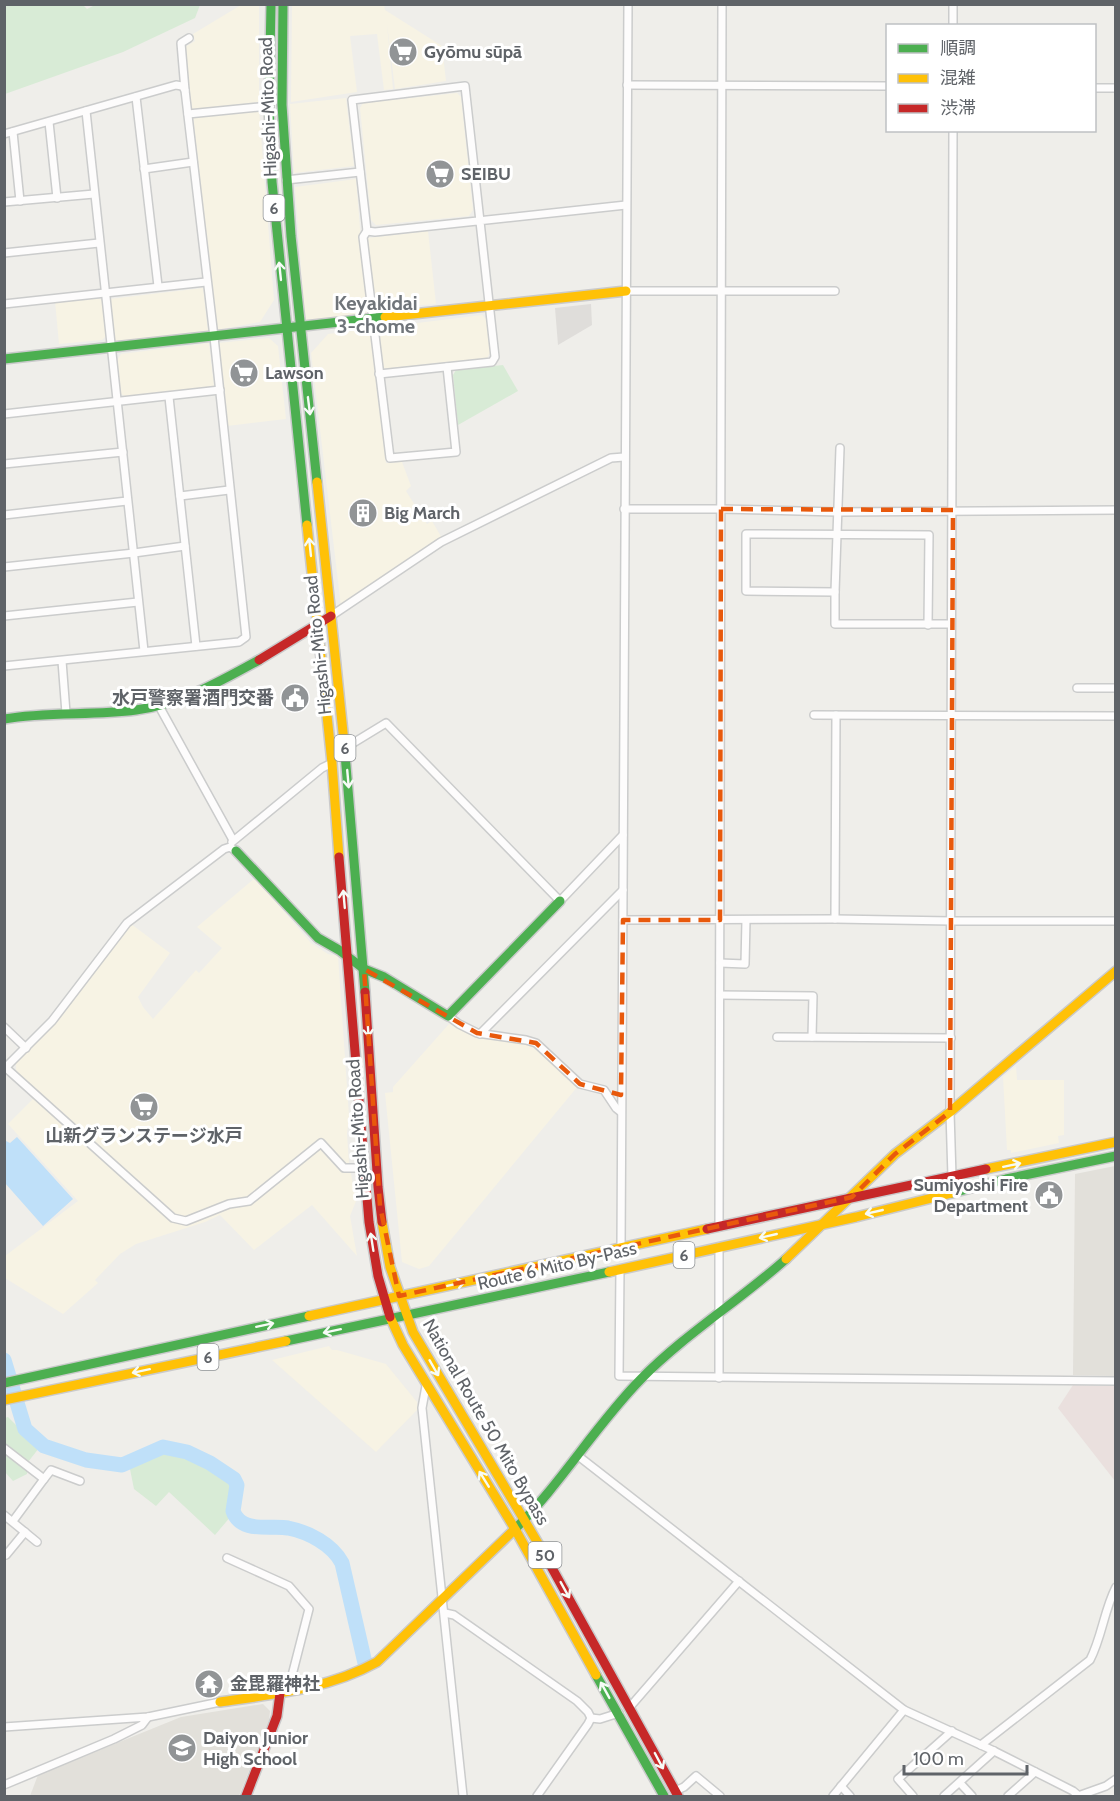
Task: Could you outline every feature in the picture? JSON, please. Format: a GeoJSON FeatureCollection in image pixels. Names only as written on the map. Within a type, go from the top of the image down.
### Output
{"type":"FeatureCollection","features":[{"type":"Feature","properties":{"kind":"main road","name":"Higashi-Mito Road"},"geometry":{"type":"LineString","coordinates":[[271,4],[268,106],[272,182],[332,763],[349,957],[363,1168],[371,1237],[383,1299]]}},
{"type":"Feature","properties":{"kind":"main road","name":"Higashi-Mito Road"},"geometry":{"type":"LineString","coordinates":[[283,4],[282,105],[286,180],[345,748],[364,969],[380,1206],[388,1259],[406,1316]]}},
{"type":"Feature","properties":{"kind":"main road"},"geometry":{"type":"LineString","coordinates":[[4,359],[626,291]]}},
{"type":"Feature","properties":{"kind":"main road"},"geometry":{"type":"LineString","coordinates":[[4,719],[34,714],[137,710],[201,692],[332,616]]}},
{"type":"Feature","properties":{"kind":"main road"},"geometry":{"type":"LineString","coordinates":[[233,846],[318,938],[364,969],[384,977],[448,1016],[560,901]]}},
{"type":"Feature","properties":{"kind":"main road"},"geometry":{"type":"LineString","coordinates":[[220,1702],[284,1692],[349,1677],[367,1668],[388,1652],[525,1519],[554,1486],[608,1414],[643,1377],[784,1262],[895,1154],[950,1112],[1116,971]]}},
{"type":"Feature","properties":{"kind":"main road","name":"Route 6 Mito By-Pass"},"geometry":{"type":"LineString","coordinates":[[4,1383],[852,1197],[1116,1142]]}},
{"type":"Feature","properties":{"kind":"main road","name":"Route 6 Mito By-Pass"},"geometry":{"type":"LineString","coordinates":[[5,1400],[389,1320],[1116,1156]]}},
{"type":"Feature","properties":{"kind":"main road","name":"50"},"geometry":{"type":"LineString","coordinates":[[383,1299],[389,1320],[426,1386]]}},
{"type":"Feature","properties":{"kind":"main road","name":"National Route 50 Mito Bypass"},"geometry":{"type":"LineString","coordinates":[[406,1316],[446,1389],[525,1519],[676,1794]]}},
{"type":"Feature","properties":{"kind":"main road","name":"National Route 50 Mito Bypass"},"geometry":{"type":"LineString","coordinates":[[426,1386],[515,1529],[664,1797]]}},
{"type":"Feature","properties":{"kind":"main road"},"geometry":{"type":"LineString","coordinates":[[246,1797],[275,1723],[284,1692]]}},
{"type":"Feature","properties":{"kind":"street"},"geometry":{"type":"LineString","coordinates":[[621,1248],[628,4]]}},
{"type":"Feature","properties":{"kind":"street"},"geometry":{"type":"LineString","coordinates":[[719,1227],[722,4]]}},
{"type":"Feature","properties":{"kind":"street"},"geometry":{"type":"LineString","coordinates":[[952,4],[953,24]]}},
{"type":"Feature","properties":{"kind":"street"},"geometry":{"type":"LineString","coordinates":[[4,666],[239,642],[246,637],[181,43],[189,38]]}},
{"type":"Feature","properties":{"kind":"street"},"geometry":{"type":"LineString","coordinates":[[4,134],[176,85],[186,90]]}},
{"type":"Feature","properties":{"kind":"street"},"geometry":{"type":"LineString","coordinates":[[627,85],[886,87]]}},
{"type":"Feature","properties":{"kind":"street"},"geometry":{"type":"LineString","coordinates":[[379,374],[492,362],[495,357],[465,86],[352,100],[367,231],[363,237],[379,374],[390,458],[456,452],[447,367]]}},
{"type":"Feature","properties":{"kind":"street"},"geometry":{"type":"LineString","coordinates":[[1096,88],[1116,88]]}},
{"type":"Feature","properties":{"kind":"street"},"geometry":{"type":"LineString","coordinates":[[136,97],[158,286]]}},
{"type":"Feature","properties":{"kind":"street"},"geometry":{"type":"LineString","coordinates":[[188,114],[268,106]]}},
{"type":"Feature","properties":{"kind":"street"},"geometry":{"type":"LineString","coordinates":[[86,111],[144,651]]}},
{"type":"Feature","properties":{"kind":"street"},"geometry":{"type":"LineString","coordinates":[[49,122],[57,198]]}},
{"type":"Feature","properties":{"kind":"street"},"geometry":{"type":"LineString","coordinates":[[14,132],[20,201]]}},
{"type":"Feature","properties":{"kind":"street"},"geometry":{"type":"LineString","coordinates":[[952,1177],[950,1112],[953,132]]}},
{"type":"Feature","properties":{"kind":"street"},"geometry":{"type":"LineString","coordinates":[[144,169],[193,162]]}},
{"type":"Feature","properties":{"kind":"street"},"geometry":{"type":"LineString","coordinates":[[286,180],[360,172]]}},
{"type":"Feature","properties":{"kind":"street"},"geometry":{"type":"LineString","coordinates":[[4,202],[94,194]]}},
{"type":"Feature","properties":{"kind":"street"},"geometry":{"type":"LineString","coordinates":[[367,231],[626,205]]}},
{"type":"Feature","properties":{"kind":"street"},"geometry":{"type":"LineString","coordinates":[[4,253],[99,243]]}},
{"type":"Feature","properties":{"kind":"street"},"geometry":{"type":"LineString","coordinates":[[4,304],[206,282]]}},
{"type":"Feature","properties":{"kind":"street"},"geometry":{"type":"LineString","coordinates":[[626,291],[835,291]]}},
{"type":"Feature","properties":{"kind":"street"},"geometry":{"type":"LineString","coordinates":[[4,414],[219,390]]}},
{"type":"Feature","properties":{"kind":"street"},"geometry":{"type":"LineString","coordinates":[[169,397],[196,646]]}},
{"type":"Feature","properties":{"kind":"street"},"geometry":{"type":"LineString","coordinates":[[840,448],[835,624],[951,624]]}},
{"type":"Feature","properties":{"kind":"street"},"geometry":{"type":"LineString","coordinates":[[4,464],[123,452]]}},
{"type":"Feature","properties":{"kind":"street"},"geometry":{"type":"LineString","coordinates":[[332,616],[441,542],[611,458],[624,457]]}},
{"type":"Feature","properties":{"kind":"street"},"geometry":{"type":"LineString","coordinates":[[180,496],[229,490]]}},
{"type":"Feature","properties":{"kind":"street"},"geometry":{"type":"LineString","coordinates":[[4,515],[127,501]]}},
{"type":"Feature","properties":{"kind":"street"},"geometry":{"type":"LineString","coordinates":[[624,509],[837,512],[1116,510]]}},
{"type":"Feature","properties":{"kind":"street"},"geometry":{"type":"LineString","coordinates":[[835,592],[746,591],[746,534],[929,535],[928,625]]}},
{"type":"Feature","properties":{"kind":"street"},"geometry":{"type":"LineString","coordinates":[[4,567],[185,546]]}},
{"type":"Feature","properties":{"kind":"street"},"geometry":{"type":"LineString","coordinates":[[4,616],[138,602]]}},
{"type":"Feature","properties":{"kind":"street"},"geometry":{"type":"LineString","coordinates":[[62,661],[66,713]]}},
{"type":"Feature","properties":{"kind":"street"},"geometry":{"type":"LineString","coordinates":[[1077,688],[1116,688]]}},
{"type":"Feature","properties":{"kind":"street"},"geometry":{"type":"LineString","coordinates":[[159,705],[233,846]]}},
{"type":"Feature","properties":{"kind":"street"},"geometry":{"type":"LineString","coordinates":[[814,715],[1116,716]]}},
{"type":"Feature","properties":{"kind":"street"},"geometry":{"type":"LineString","coordinates":[[835,919],[836,715]]}},
{"type":"Feature","properties":{"kind":"street"},"geometry":{"type":"LineString","coordinates":[[345,748],[386,723],[560,901],[623,835]]}},
{"type":"Feature","properties":{"kind":"street"},"geometry":{"type":"LineString","coordinates":[[332,763],[322,768],[233,846],[225,849],[173,886],[126,923],[52,1021],[5,1069],[172,1218],[178,1220],[186,1221],[230,1204],[249,1201],[321,1143],[344,1168],[363,1168]]}},
{"type":"Feature","properties":{"kind":"street"},"geometry":{"type":"LineString","coordinates":[[480,1034],[623,890]]}},
{"type":"Feature","properties":{"kind":"street"},"geometry":{"type":"LineString","coordinates":[[623,920],[1116,921]]}},
{"type":"Feature","properties":{"kind":"street"},"geometry":{"type":"LineString","coordinates":[[720,963],[745,964],[746,920]]}},
{"type":"Feature","properties":{"kind":"street"},"geometry":{"type":"LineString","coordinates":[[720,995],[813,996],[812,1037]]}},
{"type":"Feature","properties":{"kind":"street"},"geometry":{"type":"LineString","coordinates":[[448,1016],[480,1034],[536,1043],[580,1084],[604,1090],[621,1112]]}},
{"type":"Feature","properties":{"kind":"street"},"geometry":{"type":"LineString","coordinates":[[4,1027],[26,1048]]}},
{"type":"Feature","properties":{"kind":"street"},"geometry":{"type":"LineString","coordinates":[[777,1037],[951,1038]]}},
{"type":"Feature","properties":{"kind":"street"},"geometry":{"type":"LineString","coordinates":[[719,1247],[719,1378]]}},
{"type":"Feature","properties":{"kind":"street"},"geometry":{"type":"LineString","coordinates":[[620,1269],[619,1377],[1116,1381]]}},
{"type":"Feature","properties":{"kind":"street"},"geometry":{"type":"LineString","coordinates":[[426,1386],[422,1408],[463,1797]]}},
{"type":"Feature","properties":{"kind":"street"},"geometry":{"type":"LineString","coordinates":[[4,1448],[44,1479]]}},
{"type":"Feature","properties":{"kind":"street"},"geometry":{"type":"LineString","coordinates":[[577,1455],[904,1710],[994,1750],[1079,1796],[1106,1786],[1116,1779]]}},
{"type":"Feature","properties":{"kind":"street"},"geometry":{"type":"LineString","coordinates":[[13,1521],[51,1470],[80,1480]]}},
{"type":"Feature","properties":{"kind":"street"},"geometry":{"type":"LineString","coordinates":[[4,1515],[37,1542]]}},
{"type":"Feature","properties":{"kind":"street"},"geometry":{"type":"LineString","coordinates":[[4,1554],[6,1555],[25,1532]]}},
{"type":"Feature","properties":{"kind":"street"},"geometry":{"type":"LineString","coordinates":[[227,1558],[289,1586],[309,1609],[284,1692]]}},
{"type":"Feature","properties":{"kind":"street"},"geometry":{"type":"LineString","coordinates":[[591,1718],[600,1719],[630,1707],[739,1581]]}},
{"type":"Feature","properties":{"kind":"street"},"geometry":{"type":"LineString","coordinates":[[981,1744],[1090,1660],[1104,1614],[1116,1587]]}},
{"type":"Feature","properties":{"kind":"street"},"geometry":{"type":"LineString","coordinates":[[445,1613],[454,1615],[577,1701],[591,1718]]}},
{"type":"Feature","properties":{"kind":"street"},"geometry":{"type":"LineString","coordinates":[[4,1727],[148,1717],[220,1702]]}},
{"type":"Feature","properties":{"kind":"street"},"geometry":{"type":"LineString","coordinates":[[833,1797],[904,1710]]}},
{"type":"Feature","properties":{"kind":"street"},"geometry":{"type":"LineString","coordinates":[[4,1785],[114,1739],[142,1725],[148,1717]]}},
{"type":"Feature","properties":{"kind":"street"},"geometry":{"type":"LineString","coordinates":[[537,1797],[591,1718]]}},
{"type":"Feature","properties":{"kind":"street"},"geometry":{"type":"LineString","coordinates":[[913,1797],[898,1779],[952,1731]]}},
{"type":"Feature","properties":{"kind":"street"},"geometry":{"type":"LineString","coordinates":[[944,1797],[994,1750]]}},
{"type":"Feature","properties":{"kind":"street"},"geometry":{"type":"LineString","coordinates":[[1008,1797],[1035,1772]]}},
{"type":"Feature","properties":{"kind":"street"},"geometry":{"type":"LineString","coordinates":[[676,1794],[696,1776],[720,1797]]}},
{"type":"Feature","properties":{"kind":"street"},"geometry":{"type":"LineString","coordinates":[[960,1783],[972,1797]]}},
{"type":"Feature","properties":{"kind":"street"},"geometry":{"type":"LineString","coordinates":[[841,1786],[850,1797]]}},
{"type":"Feature","properties":{"kind":"highlighted area"},"geometry":{"type":"Polygon","coordinates":[[[721,509],[953,510],[950,1112],[895,1154],[852,1197],[399,1296],[380,1206],[364,969],[477,1033],[536,1043],[580,1084],[621,1095],[623,920],[720,920],[721,509]]]}},
{"type":"Feature","properties":{"kind":"shaded area"},"geometry":{"type":"Polygon","coordinates":[[[241,5],[259,5],[259,102],[192,110],[185,47],[195,41],[193,34],[241,5]]]}},
{"type":"Feature","properties":{"kind":"shaded area"},"geometry":{"type":"Polygon","coordinates":[[[292,5],[384,5],[385,10],[442,46],[446,81],[395,89],[387,24],[393,89],[384,90],[377,34],[350,36],[357,92],[291,102],[292,5]]]}},
{"type":"Feature","properties":{"kind":"shaded area"},"geometry":{"type":"Polygon","coordinates":[[[457,93],[461,97],[473,210],[469,216],[376,225],[371,220],[360,108],[363,103],[457,93]]]}},
{"type":"Feature","properties":{"kind":"shaded area"},"geometry":{"type":"Polygon","coordinates":[[[346,98],[354,166],[294,173],[290,104],[346,98]]]}},
{"type":"Feature","properties":{"kind":"shaded area"},"geometry":{"type":"Polygon","coordinates":[[[259,109],[274,300],[260,322],[216,330],[193,115],[259,109]]]}},
{"type":"Feature","properties":{"kind":"shaded area"},"geometry":{"type":"Polygon","coordinates":[[[356,179],[367,314],[305,322],[295,187],[356,179]]]}},
{"type":"Feature","properties":{"kind":"shaded area"},"geometry":{"type":"Polygon","coordinates":[[[428,231],[436,304],[374,309],[368,238],[428,231]]]}},
{"type":"Feature","properties":{"kind":"shaded area"},"geometry":{"type":"Polygon","coordinates":[[[203,288],[208,332],[115,343],[110,299],[203,288]]]}},
{"type":"Feature","properties":{"kind":"shaded area"},"geometry":{"type":"Polygon","coordinates":[[[97,297],[103,301],[107,335],[102,340],[59,344],[55,301],[97,297]]]}},
{"type":"Feature","properties":{"kind":"shaded area"},"geometry":{"type":"Polygon","coordinates":[[[591,304],[592,325],[558,345],[555,308],[591,304]]]}},
{"type":"Feature","properties":{"kind":"shaded area"},"geometry":{"type":"Polygon","coordinates":[[[482,315],[487,320],[490,353],[487,358],[381,369],[377,328],[482,315]]]}},
{"type":"Feature","properties":{"kind":"shaded area"},"geometry":{"type":"Polygon","coordinates":[[[370,329],[386,463],[402,462],[411,486],[406,491],[427,524],[432,521],[442,538],[341,607],[311,353],[328,334],[370,329]]]}},
{"type":"Feature","properties":{"kind":"shaded area"},"geometry":{"type":"Polygon","coordinates":[[[269,338],[278,346],[286,419],[227,426],[218,343],[269,338]]]}},
{"type":"Feature","properties":{"kind":"shaded area"},"geometry":{"type":"Polygon","coordinates":[[[209,343],[214,386],[126,397],[121,394],[117,360],[121,354],[209,343]]]}},
{"type":"Feature","properties":{"kind":"shaded area"},"geometry":{"type":"Polygon","coordinates":[[[255,878],[311,943],[328,954],[338,956],[349,1116],[347,1134],[349,1163],[356,1201],[350,1216],[357,1256],[312,1205],[254,1250],[220,1215],[136,1244],[120,1254],[95,1280],[98,1283],[63,1314],[5,1278],[5,1256],[78,1201],[8,1124],[38,1094],[16,1074],[16,1062],[58,1021],[131,924],[170,953],[138,997],[153,1019],[196,970],[199,973],[222,948],[197,927],[255,878]]]}},
{"type":"Feature","properties":{"kind":"shaded area"},"geometry":{"type":"Polygon","coordinates":[[[449,1024],[484,1039],[530,1044],[541,1050],[578,1086],[429,1266],[419,1269],[402,1262],[385,1093],[393,1092],[393,1087],[449,1024]]]}},
{"type":"Feature","properties":{"kind":"shaded area"},"geometry":{"type":"Polygon","coordinates":[[[1016,1066],[1017,1080],[1064,1080],[1064,1135],[1058,1136],[1059,1143],[1011,1153],[1011,1150],[1007,1150],[1003,1077],[1016,1066]]]}},
{"type":"Feature","properties":{"kind":"shaded area"},"geometry":{"type":"Polygon","coordinates":[[[1115,1166],[1115,1376],[1073,1375],[1075,1174],[1115,1166]]]}},
{"type":"Feature","properties":{"kind":"shaded area"},"geometry":{"type":"Polygon","coordinates":[[[329,1346],[332,1350],[386,1364],[417,1402],[418,1409],[376,1452],[272,1360],[329,1346]]]}},
{"type":"Feature","properties":{"kind":"shaded area"},"geometry":{"type":"Polygon","coordinates":[[[1073,1385],[1115,1386],[1115,1481],[1058,1408],[1073,1385]]]}},
{"type":"Feature","properties":{"kind":"shaded area","name":"Daiyon Junior High School"},"geometry":{"type":"Polygon","coordinates":[[[263,1704],[270,1711],[269,1720],[239,1796],[30,1796],[38,1775],[181,1717],[263,1704]]]}},
{"type":"Feature","properties":{"kind":"green space"},"geometry":{"type":"Polygon","coordinates":[[[97,4],[200,5],[195,18],[123,52],[5,94],[5,5],[83,5],[87,9],[97,4]]]}},
{"type":"Feature","properties":{"kind":"green space"},"geometry":{"type":"Polygon","coordinates":[[[503,365],[518,391],[458,425],[453,375],[456,370],[503,365]]]}},
{"type":"Feature","properties":{"kind":"green space"},"geometry":{"type":"Polygon","coordinates":[[[8,1417],[39,1448],[28,1462],[27,1474],[13,1481],[5,1472],[5,1418],[8,1417]]]}},
{"type":"Feature","properties":{"kind":"green space"},"geometry":{"type":"Polygon","coordinates":[[[166,1450],[203,1462],[221,1473],[234,1486],[230,1507],[231,1516],[215,1535],[169,1492],[156,1506],[134,1489],[130,1469],[149,1456],[166,1450]]]}},
{"type":"Feature","properties":{"kind":"water"},"geometry":{"type":"Polygon","coordinates":[[[17,1137],[73,1199],[43,1226],[5,1183],[5,1142],[10,1143],[17,1137]]]}},
{"type":"Feature","properties":{"kind":"waterway"},"geometry":{"type":"LineString","coordinates":[[4,1360],[25,1429],[44,1446],[86,1460],[122,1465],[163,1447],[187,1452],[210,1463],[234,1479],[237,1485],[233,1511],[243,1523],[249,1526],[296,1530],[311,1536],[332,1550],[342,1563],[365,1663]]}},
{"type":"Feature","properties":{"kind":"traffic: fast"},"geometry":{"type":"LineString","coordinates":[[271,4],[269,106],[272,182],[307,525]]}},
{"type":"Feature","properties":{"kind":"traffic: fast"},"geometry":{"type":"LineString","coordinates":[[283,4],[282,105],[291,236],[317,482]]}},
{"type":"Feature","properties":{"kind":"traffic: fast"},"geometry":{"type":"LineString","coordinates":[[4,359],[385,317]]}},
{"type":"Feature","properties":{"kind":"traffic: fast"},"geometry":{"type":"LineString","coordinates":[[4,719],[37,715],[120,712],[153,707],[200,691],[259,660]]}},
{"type":"Feature","properties":{"kind":"traffic: fast"},"geometry":{"type":"LineString","coordinates":[[344,742],[365,992]]}},
{"type":"Feature","properties":{"kind":"traffic: fast"},"geometry":{"type":"LineString","coordinates":[[236,851],[318,938],[364,969],[384,977],[448,1016],[560,901]]}},
{"type":"Feature","properties":{"kind":"traffic: fast"},"geometry":{"type":"LineString","coordinates":[[952,1193],[1116,1156]]}},
{"type":"Feature","properties":{"kind":"traffic: fast"},"geometry":{"type":"LineString","coordinates":[[514,1530],[547,1494],[608,1416],[641,1379],[694,1332],[786,1259]]}},
{"type":"Feature","properties":{"kind":"traffic: fast"},"geometry":{"type":"LineString","coordinates":[[286,1341],[609,1272]]}},
{"type":"Feature","properties":{"kind":"traffic: fast"},"geometry":{"type":"LineString","coordinates":[[4,1383],[309,1316]]}},
{"type":"Feature","properties":{"kind":"traffic: fast"},"geometry":{"type":"LineString","coordinates":[[596,1675],[664,1796]]}},
{"type":"Feature","properties":{"kind":"traffic: slow"},"geometry":{"type":"LineString","coordinates":[[385,317],[626,291]]}},
{"type":"Feature","properties":{"kind":"traffic: slow"},"geometry":{"type":"LineString","coordinates":[[317,482],[344,742]]}},
{"type":"Feature","properties":{"kind":"traffic: slow"},"geometry":{"type":"LineString","coordinates":[[307,525],[332,763],[339,857]]}},
{"type":"Feature","properties":{"kind":"traffic: slow"},"geometry":{"type":"LineString","coordinates":[[786,1259],[895,1154],[950,1112],[1116,971]]}},
{"type":"Feature","properties":{"kind":"traffic: slow"},"geometry":{"type":"LineString","coordinates":[[986,1169],[1116,1142]]}},
{"type":"Feature","properties":{"kind":"traffic: slow"},"geometry":{"type":"LineString","coordinates":[[609,1272],[856,1217],[952,1193]]}},
{"type":"Feature","properties":{"kind":"traffic: slow"},"geometry":{"type":"LineString","coordinates":[[382,1222],[390,1267],[413,1332],[542,1550]]}},
{"type":"Feature","properties":{"kind":"traffic: slow"},"geometry":{"type":"LineString","coordinates":[[309,1316],[707,1229]]}},
{"type":"Feature","properties":{"kind":"traffic: slow"},"geometry":{"type":"LineString","coordinates":[[390,1317],[403,1345],[515,1529],[596,1675]]}},
{"type":"Feature","properties":{"kind":"traffic: slow"},"geometry":{"type":"LineString","coordinates":[[4,1400],[286,1341]]}},
{"type":"Feature","properties":{"kind":"traffic: slow"},"geometry":{"type":"LineString","coordinates":[[220,1702],[301,1689],[340,1679],[377,1662],[514,1530]]}},
{"type":"Feature","properties":{"kind":"traffic: jam"},"geometry":{"type":"LineString","coordinates":[[259,660],[331,616]]}},
{"type":"Feature","properties":{"kind":"traffic: jam"},"geometry":{"type":"LineString","coordinates":[[339,857],[369,1222],[378,1276],[390,1317]]}},
{"type":"Feature","properties":{"kind":"traffic: jam"},"geometry":{"type":"LineString","coordinates":[[365,992],[382,1222]]}},
{"type":"Feature","properties":{"kind":"traffic: jam"},"geometry":{"type":"LineString","coordinates":[[707,1229],[986,1169]]}},
{"type":"Feature","properties":{"kind":"traffic: jam"},"geometry":{"type":"LineString","coordinates":[[542,1550],[678,1796]]}},
{"type":"Feature","properties":{"kind":"traffic: jam"},"geometry":{"type":"LineString","coordinates":[[246,1796],[277,1716],[280,1693]]}},
{"type":"Feature","properties":{"kind":"place","name":"Gyōmu sūpā"},"geometry":{"type":"Point","coordinates":[403,52]}},
{"type":"Feature","properties":{"kind":"place","name":"SEIBU"},"geometry":{"type":"Point","coordinates":[440,174]}},
{"type":"Feature","properties":{"kind":"place","name":"Lawson"},"geometry":{"type":"Point","coordinates":[244,373]}},
{"type":"Feature","properties":{"kind":"place","name":"Big March"},"geometry":{"type":"Point","coordinates":[363,513]}},
{"type":"Feature","properties":{"kind":"place","name":"水戸警察署酒門交番"},"geometry":{"type":"Point","coordinates":[295,698]}},
{"type":"Feature","properties":{"kind":"place","name":"山新グランステージ水戸"},"geometry":{"type":"Point","coordinates":[144,1107]}},
{"type":"Feature","properties":{"kind":"place","name":"Sumiyoshi Fire Department"},"geometry":{"type":"Point","coordinates":[1049,1195]}},
{"type":"Feature","properties":{"kind":"place","name":"金毘羅神社"},"geometry":{"type":"Point","coordinates":[209,1684]}},
{"type":"Feature","properties":{"kind":"place","name":"Daiyon Junior High School"},"geometry":{"type":"Point","coordinates":[182,1748]}},
{"type":"Feature","properties":{"kind":"district","name":"Keyakidai 3-chome"},"geometry":{"type":"Point","coordinates":[376,314]}}]}
